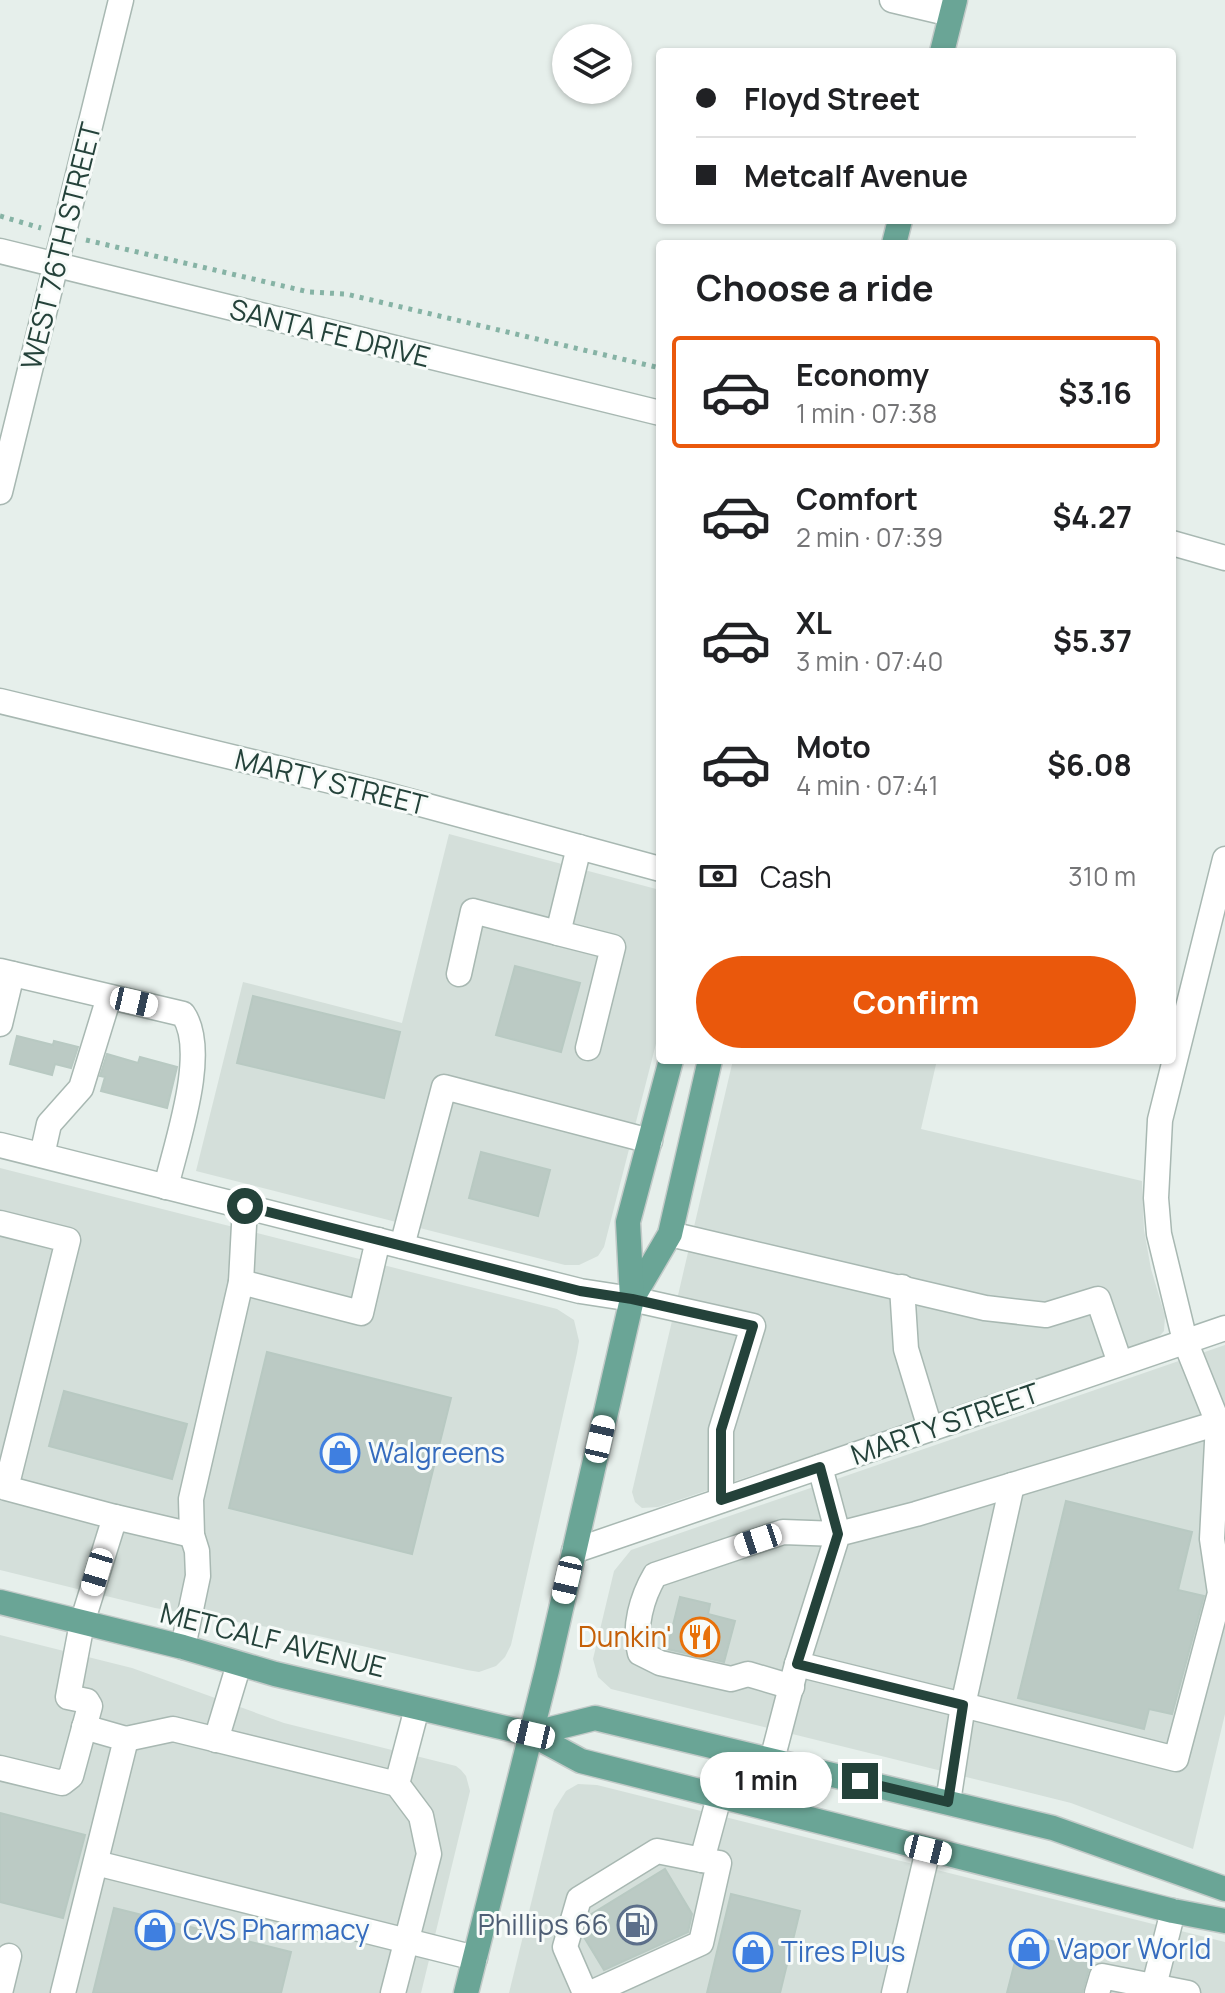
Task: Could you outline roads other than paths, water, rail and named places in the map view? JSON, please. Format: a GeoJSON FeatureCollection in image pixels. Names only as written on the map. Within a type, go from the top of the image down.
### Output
{"type":"FeatureCollection","features":[{"type":"Feature","properties":{"kind":"main road"},"geometry":{"type":"LineString","coordinates":[[943,48],[953,7]]}},
{"type":"Feature","properties":{"kind":"main road"},"geometry":{"type":"LineString","coordinates":[[466,1993],[531,1734],[632,1299],[628,1222],[670,1064]]}},
{"type":"Feature","properties":{"kind":"main road"},"geometry":{"type":"LineString","coordinates":[[632,1299],[670,1234],[709,1064]]}},
{"type":"Feature","properties":{"kind":"main road","name":"METCALF AVENUE"},"geometry":{"type":"LineString","coordinates":[[0,1602],[239,1664],[531,1734],[581,1761],[719,1797],[1173,1911],[1225,1921]]}},
{"type":"Feature","properties":{"kind":"main road","name":"METCALF AVENUE"},"geometry":{"type":"LineString","coordinates":[[531,1734],[595,1718],[1053,1828],[1225,1889]]}},
{"type":"Feature","properties":{"kind":"street","name":"WEST 76TH STREET"},"geometry":{"type":"LineString","coordinates":[[0,492],[121,0]]}},
{"type":"Feature","properties":{"kind":"street"},"geometry":{"type":"LineString","coordinates":[[892,0],[953,7]]}},
{"type":"Feature","properties":{"kind":"street","name":"SANTA FE DRIVE"},"geometry":{"type":"LineString","coordinates":[[0,251],[656,412]]}},
{"type":"Feature","properties":{"kind":"street"},"geometry":{"type":"LineString","coordinates":[[1176,544],[1225,558]]}},
{"type":"Feature","properties":{"kind":"street","name":"MARTY STREET"},"geometry":{"type":"LineString","coordinates":[[0,701],[361,789],[656,868]]}},
{"type":"Feature","properties":{"kind":"street"},"geometry":{"type":"LineString","coordinates":[[558,933],[579,847]]}},
{"type":"Feature","properties":{"kind":"street"},"geometry":{"type":"LineString","coordinates":[[1176,1056],[1225,859]]}},
{"type":"Feature","properties":{"kind":"street"},"geometry":{"type":"LineString","coordinates":[[459,974],[473,911],[613,947],[588,1048]]}},
{"type":"Feature","properties":{"kind":"street"},"geometry":{"type":"LineString","coordinates":[[0,1024],[6,973],[183,1014],[191,1026],[194,1070],[166,1187]]}},
{"type":"Feature","properties":{"kind":"street"},"geometry":{"type":"LineString","coordinates":[[42,1155],[49,1124],[81,1088],[109,997]]}},
{"type":"Feature","properties":{"kind":"street"},"geometry":{"type":"LineString","coordinates":[[1174,1064],[1160,1120],[1156,1161],[1159,1234],[1185,1341],[1218,1423],[1212,1539],[1220,1593],[1176,1759],[963,1705],[794,1676],[748,1674],[731,1679],[660,1663],[640,1653],[637,1641],[644,1594],[655,1575],[783,1532],[838,1534],[916,1514],[1218,1423]]}},
{"type":"Feature","properties":{"kind":"street"},"geometry":{"type":"LineString","coordinates":[[402,1246],[444,1087],[650,1141]]}},
{"type":"Feature","properties":{"kind":"street"},"geometry":{"type":"LineString","coordinates":[[0,1145],[580,1291],[632,1299],[753,1326],[721,1430],[721,1500]]}},
{"type":"Feature","properties":{"kind":"street"},"geometry":{"type":"LineString","coordinates":[[183,1647],[198,1576],[191,1499],[241,1282],[245,1206]]}},
{"type":"Feature","properties":{"kind":"street"},"geometry":{"type":"LineString","coordinates":[[0,1223],[68,1240],[3,1491],[192,1535]]}},
{"type":"Feature","properties":{"kind":"street"},"geometry":{"type":"LineString","coordinates":[[670,1234],[985,1308],[1046,1315],[1098,1299],[1120,1363]]}},
{"type":"Feature","properties":{"kind":"street"},"geometry":{"type":"LineString","coordinates":[[241,1282],[361,1313],[378,1240]]}},
{"type":"Feature","properties":{"kind":"street"},"geometry":{"type":"LineString","coordinates":[[902,1287],[906,1349],[930,1428]]}},
{"type":"Feature","properties":{"kind":"street","name":"MARTY STREET"},"geometry":{"type":"LineString","coordinates":[[574,1551],[1225,1328]]}},
{"type":"Feature","properties":{"kind":"street"},"geometry":{"type":"LineString","coordinates":[[772,1760],[794,1676],[838,1534],[820,1467]]}},
{"type":"Feature","properties":{"kind":"street"},"geometry":{"type":"LineString","coordinates":[[948,1802],[963,1705],[1012,1485]]}},
{"type":"Feature","properties":{"kind":"street"},"geometry":{"type":"LineString","coordinates":[[0,1768],[62,1783],[71,1776],[90,1706],[87,1701],[68,1697],[82,1623],[115,1517]]}},
{"type":"Feature","properties":{"kind":"street"},"geometry":{"type":"LineString","coordinates":[[216,1740],[239,1664]]}},
{"type":"Feature","properties":{"kind":"street"},"geometry":{"type":"LineString","coordinates":[[397,1784],[417,1708]]}},
{"type":"Feature","properties":{"kind":"street"},"geometry":{"type":"LineString","coordinates":[[84,1727],[126,1739],[173,1729],[397,1784],[421,1816],[429,1854],[393,1993]]}},
{"type":"Feature","properties":{"kind":"street"},"geometry":{"type":"LineString","coordinates":[[63,1993],[126,1739]]}},
{"type":"Feature","properties":{"kind":"street"},"geometry":{"type":"LineString","coordinates":[[702,1860],[719,1797]]}},
{"type":"Feature","properties":{"kind":"street"},"geometry":{"type":"LineString","coordinates":[[894,1993],[928,1850]]}},
{"type":"Feature","properties":{"kind":"street"},"geometry":{"type":"LineString","coordinates":[[657,1851],[702,1860],[719,1863],[701,1943],[588,1993],[565,1947],[579,1899],[657,1851]]}},
{"type":"Feature","properties":{"kind":"street"},"geometry":{"type":"LineString","coordinates":[[96,1863],[475,1958]]}},
{"type":"Feature","properties":{"kind":"street"},"geometry":{"type":"LineString","coordinates":[[1154,1986],[1173,1911]]}},
{"type":"Feature","properties":{"kind":"street"},"geometry":{"type":"LineString","coordinates":[[0,1993],[9,1956]]}},
{"type":"Feature","properties":{"kind":"street"},"geometry":{"type":"LineString","coordinates":[[1097,1993],[1102,1976],[1188,1993]]}},
{"type":"Feature","properties":{"kind":"place","name":"Walgreens"},"geometry":{"type":"Point","coordinates":[340,1453]}},
{"type":"Feature","properties":{"kind":"place","name":"Dunkin'"},"geometry":{"type":"Point","coordinates":[700,1637]}},
{"type":"Feature","properties":{"kind":"place","name":"Phillips 66"},"geometry":{"type":"Point","coordinates":[637,1925]}},
{"type":"Feature","properties":{"kind":"place","name":"CVS Pharmacy"},"geometry":{"type":"Point","coordinates":[155,1930]}},
{"type":"Feature","properties":{"kind":"place","name":"Vapor World"},"geometry":{"type":"Point","coordinates":[1029,1949]}},
{"type":"Feature","properties":{"kind":"place","name":"Tires Plus"},"geometry":{"type":"Point","coordinates":[753,1952]}}]}
